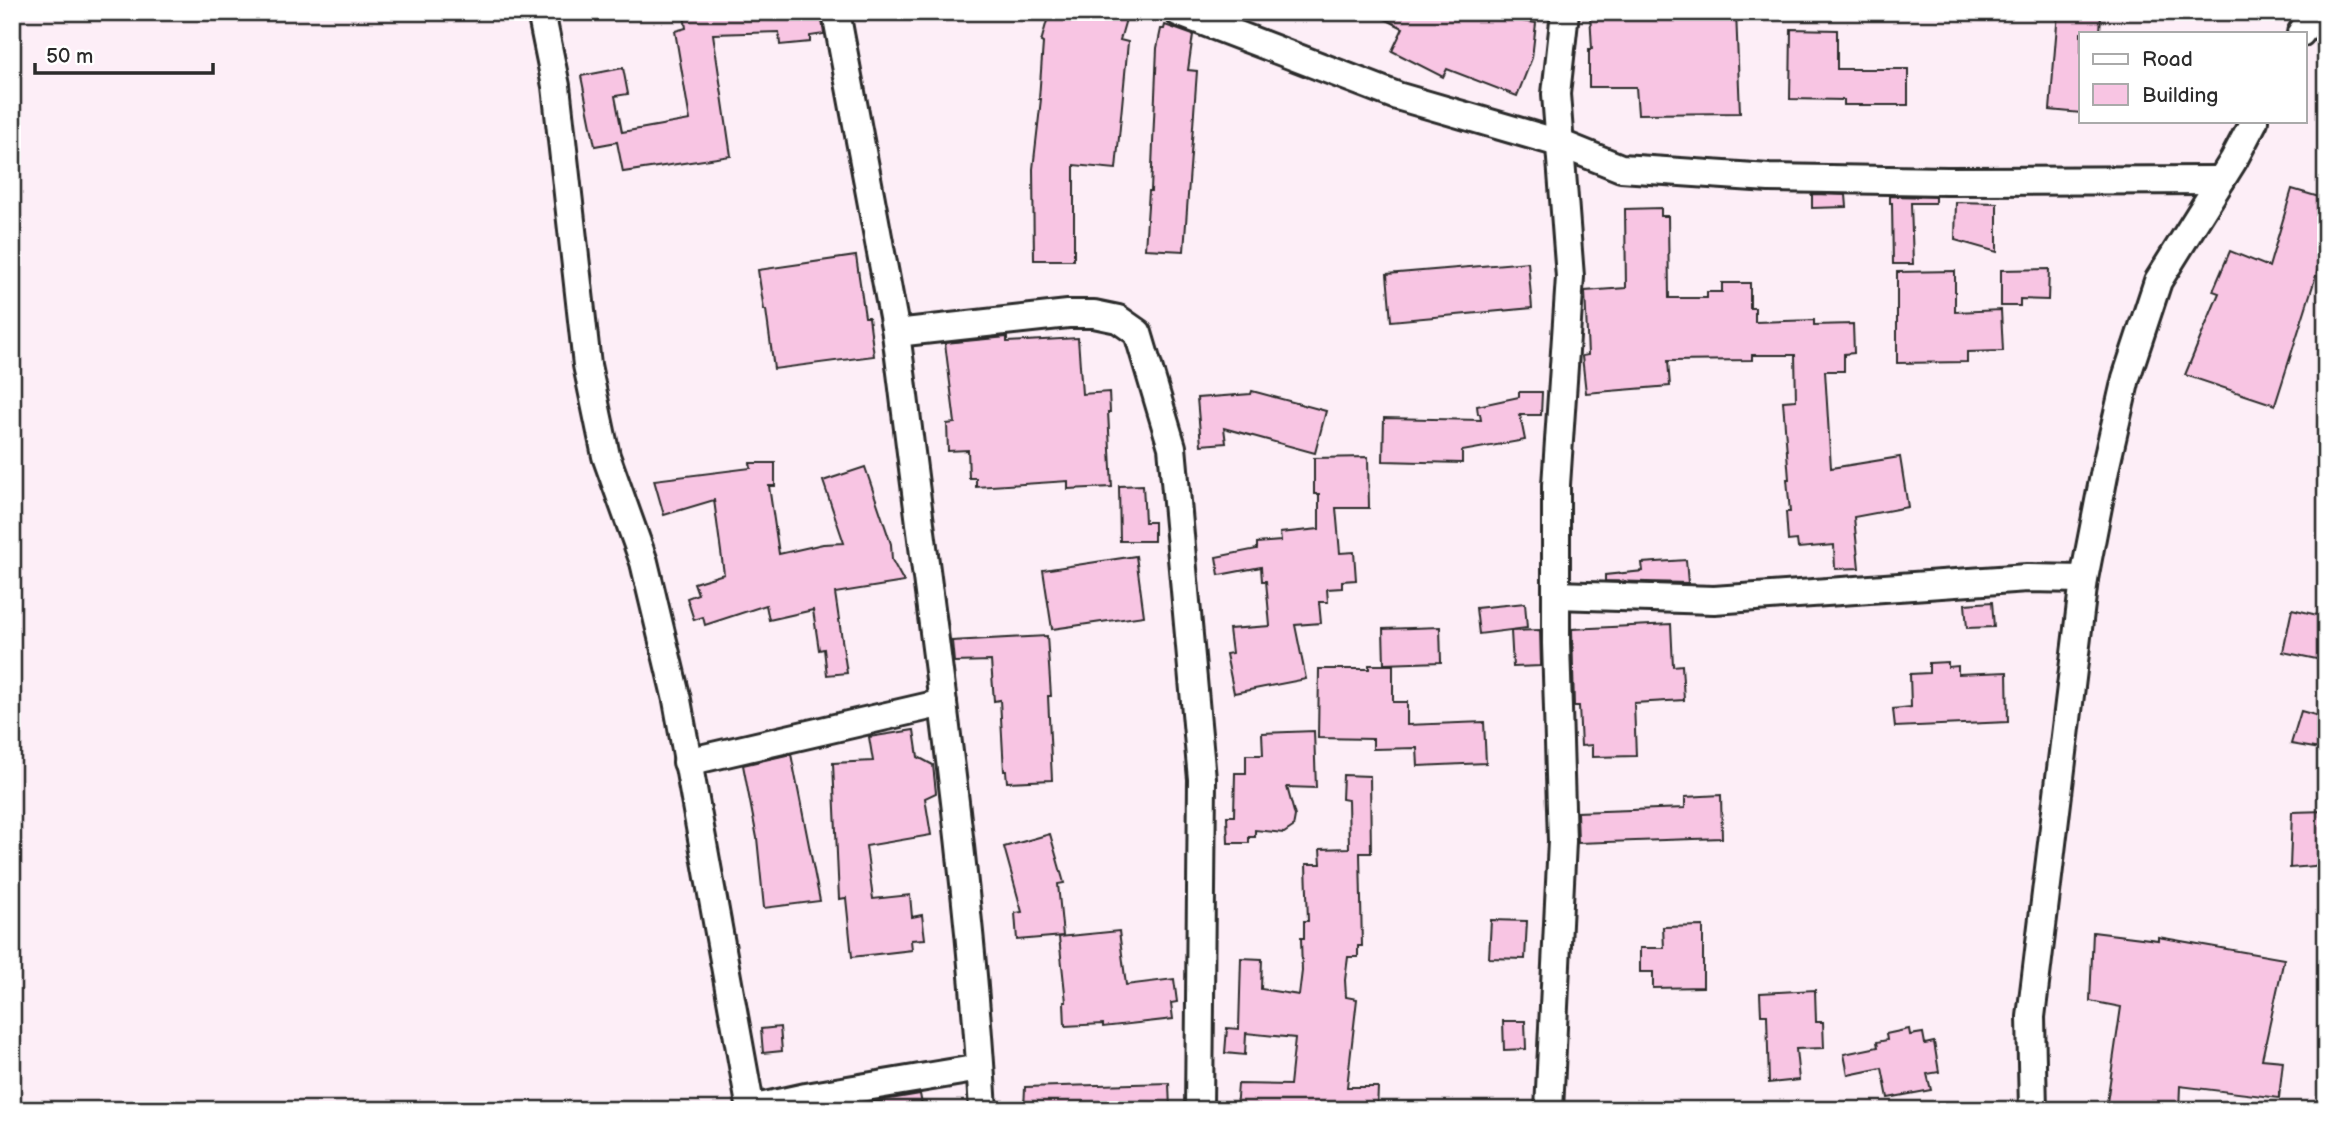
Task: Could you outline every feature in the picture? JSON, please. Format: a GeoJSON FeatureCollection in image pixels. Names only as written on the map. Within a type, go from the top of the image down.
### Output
{"type":"FeatureCollection","features":[{"type":"Feature","properties":{"kind":"street"},"geometry":{"type":"LineString","coordinates":[[541,12],[556,86],[587,365],[606,456],[644,562],[677,700],[751,1110],[806,1097],[980,1069]]}},
{"type":"Feature","properties":{"kind":"street"},"geometry":{"type":"LineString","coordinates":[[836,12],[896,332],[943,703],[983,1110]]}},
{"type":"Feature","properties":{"kind":"street"},"geometry":{"type":"LineString","coordinates":[[1178,12],[1397,96],[1559,143],[1621,168],[1769,178],[1947,181],[2221,180]]}},
{"type":"Feature","properties":{"kind":"street"},"geometry":{"type":"LineString","coordinates":[[1549,1110],[1562,841],[1556,643],[1558,429],[1570,277],[1556,94],[1565,12]]}},
{"type":"Feature","properties":{"kind":"street"},"geometry":{"type":"LineString","coordinates":[[2302,32],[2316,12]]}},
{"type":"Feature","properties":{"kind":"street"},"geometry":{"type":"LineString","coordinates":[[2033,1110],[2031,1017],[2084,579],[2106,465],[2126,378],[2158,281],[2253,122]]}},
{"type":"Feature","properties":{"kind":"street"},"geometry":{"type":"LineString","coordinates":[[896,332],[1068,314],[1094,314],[1118,319],[1138,333],[1172,447],[1202,779],[1199,1110]]}},
{"type":"Feature","properties":{"kind":"street"},"geometry":{"type":"LineString","coordinates":[[1556,595],[1714,600],[2027,578],[2084,579]]}},
{"type":"Feature","properties":{"kind":"street"},"geometry":{"type":"LineString","coordinates":[[687,762],[943,703]]}},
{"type":"Feature","properties":{"kind":"building"},"geometry":{"type":"Polygon","coordinates":[[[698,12],[821,12],[824,34],[810,36],[810,42],[780,45],[779,32],[713,34],[731,156],[623,172],[617,142],[595,146],[581,76],[623,68],[628,94],[615,96],[622,132],[690,120],[675,31],[686,28],[684,15],[698,12]]]}},
{"type":"Feature","properties":{"kind":"building"},"geometry":{"type":"Polygon","coordinates":[[[1059,12],[1128,12],[1120,40],[1128,42],[1116,169],[1074,165],[1074,260],[1034,260],[1033,169],[1041,99],[1041,42],[1048,17],[1056,20],[1059,12]]]}},
{"type":"Feature","properties":{"kind":"building"},"geometry":{"type":"Polygon","coordinates":[[[1371,12],[1504,12],[1501,18],[1536,23],[1532,58],[1517,96],[1447,69],[1443,77],[1392,51],[1403,28],[1371,12]]]}},
{"type":"Feature","properties":{"kind":"building"},"geometry":{"type":"Polygon","coordinates":[[[1590,12],[1736,12],[1740,113],[1638,114],[1636,87],[1589,87],[1589,49],[1592,49],[1590,12]]]}},
{"type":"Feature","properties":{"kind":"building"},"geometry":{"type":"Polygon","coordinates":[[[2058,12],[2101,14],[2100,32],[2079,32],[2079,113],[2050,110],[2058,12]]]}},
{"type":"Feature","properties":{"kind":"building"},"geometry":{"type":"Polygon","coordinates":[[[1165,25],[1193,35],[1188,70],[1197,71],[1184,251],[1145,249],[1151,191],[1157,48],[1161,29],[1164,29],[1165,25]]]}},
{"type":"Feature","properties":{"kind":"building"},"geometry":{"type":"Polygon","coordinates":[[[1791,29],[1837,30],[1837,69],[1908,69],[1908,105],[1844,105],[1844,100],[1790,99],[1791,29]]]}},
{"type":"Feature","properties":{"kind":"building"},"geometry":{"type":"Polygon","coordinates":[[[2292,189],[2326,199],[2326,244],[2275,405],[2185,375],[2219,293],[2213,291],[2230,251],[2269,267],[2292,189]]]}},
{"type":"Feature","properties":{"kind":"building"},"geometry":{"type":"Polygon","coordinates":[[[1812,194],[1846,195],[1847,207],[1812,208],[1812,194]]]}},
{"type":"Feature","properties":{"kind":"building"},"geometry":{"type":"Polygon","coordinates":[[[1890,196],[1935,197],[1935,203],[1911,203],[1913,264],[1893,264],[1890,196]]]}},
{"type":"Feature","properties":{"kind":"building"},"geometry":{"type":"Polygon","coordinates":[[[1956,202],[1997,203],[1997,252],[1955,240],[1956,202]]]}},
{"type":"Feature","properties":{"kind":"building"},"geometry":{"type":"Polygon","coordinates":[[[1661,208],[1661,216],[1668,216],[1669,298],[1707,298],[1707,292],[1722,292],[1722,283],[1750,283],[1750,308],[1755,308],[1755,322],[1814,320],[1814,325],[1853,324],[1854,353],[1844,354],[1844,371],[1825,371],[1831,468],[1900,457],[1908,507],[1854,517],[1859,568],[1835,569],[1834,545],[1798,548],[1797,540],[1788,541],[1786,512],[1790,512],[1789,479],[1783,401],[1796,400],[1795,355],[1752,355],[1752,360],[1668,361],[1670,386],[1586,393],[1582,356],[1588,355],[1585,291],[1626,288],[1625,209],[1661,208]]]}},
{"type":"Feature","properties":{"kind":"building"},"geometry":{"type":"Polygon","coordinates":[[[856,256],[874,356],[774,369],[758,270],[856,256]]]}},
{"type":"Feature","properties":{"kind":"building"},"geometry":{"type":"Polygon","coordinates":[[[1528,262],[1532,308],[1391,321],[1387,274],[1528,262]]]}},
{"type":"Feature","properties":{"kind":"building"},"geometry":{"type":"Polygon","coordinates":[[[2049,269],[2048,300],[2020,299],[2020,306],[2001,306],[2001,270],[2049,269]]]}},
{"type":"Feature","properties":{"kind":"building"},"geometry":{"type":"Polygon","coordinates":[[[1955,271],[1955,312],[2001,310],[2003,351],[1967,352],[1967,362],[1897,363],[1897,272],[1955,271]]]}},
{"type":"Feature","properties":{"kind":"building"},"geometry":{"type":"Polygon","coordinates":[[[1007,337],[1007,342],[1078,338],[1082,394],[1109,392],[1112,487],[1068,489],[1068,481],[976,487],[976,478],[969,478],[968,450],[948,451],[947,424],[955,423],[945,343],[1007,337]]]}},
{"type":"Feature","properties":{"kind":"building"},"geometry":{"type":"Polygon","coordinates":[[[1252,391],[1326,411],[1315,453],[1224,428],[1226,443],[1201,445],[1197,398],[1251,394],[1252,391]]]}},
{"type":"Feature","properties":{"kind":"building"},"geometry":{"type":"Polygon","coordinates":[[[1519,392],[1542,392],[1541,415],[1520,415],[1525,440],[1462,451],[1462,463],[1383,461],[1384,418],[1481,420],[1477,406],[1519,397],[1519,392]]]}},
{"type":"Feature","properties":{"kind":"building"},"geometry":{"type":"Polygon","coordinates":[[[1368,457],[1369,508],[1336,508],[1340,553],[1354,552],[1356,580],[1342,581],[1342,588],[1327,589],[1328,602],[1319,602],[1321,623],[1295,625],[1306,679],[1234,693],[1226,654],[1232,653],[1229,629],[1270,626],[1266,581],[1262,581],[1261,567],[1219,575],[1216,557],[1257,549],[1257,543],[1281,541],[1280,533],[1319,529],[1319,494],[1314,494],[1314,458],[1368,457]]]}},
{"type":"Feature","properties":{"kind":"building"},"geometry":{"type":"Polygon","coordinates":[[[750,463],[775,463],[775,486],[769,486],[779,554],[823,544],[844,543],[823,481],[865,467],[891,544],[892,560],[904,582],[835,593],[847,673],[827,675],[824,649],[819,650],[813,610],[769,620],[766,605],[705,625],[703,617],[694,620],[687,598],[698,594],[694,583],[724,574],[714,500],[664,515],[654,480],[751,468],[750,463]]]}},
{"type":"Feature","properties":{"kind":"building"},"geometry":{"type":"Polygon","coordinates":[[[1143,485],[1145,522],[1154,522],[1154,541],[1120,541],[1119,486],[1143,485]]]}},
{"type":"Feature","properties":{"kind":"building"},"geometry":{"type":"Polygon","coordinates":[[[1136,556],[1144,616],[1052,629],[1043,570],[1136,556]]]}},
{"type":"Feature","properties":{"kind":"building"},"geometry":{"type":"Polygon","coordinates":[[[1686,560],[1688,583],[1605,581],[1605,575],[1643,571],[1642,563],[1686,560]]]}},
{"type":"Feature","properties":{"kind":"building"},"geometry":{"type":"Polygon","coordinates":[[[1992,602],[1994,627],[1967,628],[1965,604],[1992,602]]]}},
{"type":"Feature","properties":{"kind":"building"},"geometry":{"type":"Polygon","coordinates":[[[1525,603],[1527,628],[1479,634],[1476,608],[1525,603]]]}},
{"type":"Feature","properties":{"kind":"building"},"geometry":{"type":"Polygon","coordinates":[[[2292,609],[2326,617],[2326,661],[2283,652],[2292,609]]]}},
{"type":"Feature","properties":{"kind":"building"},"geometry":{"type":"Polygon","coordinates":[[[1671,624],[1673,666],[1682,665],[1684,700],[1634,703],[1636,756],[1592,757],[1592,745],[1581,746],[1579,706],[1574,706],[1572,629],[1671,624]]]}},
{"type":"Feature","properties":{"kind":"building"},"geometry":{"type":"Polygon","coordinates":[[[1440,627],[1441,662],[1384,664],[1383,629],[1440,627]]]}},
{"type":"Feature","properties":{"kind":"building"},"geometry":{"type":"Polygon","coordinates":[[[1540,630],[1541,666],[1513,667],[1511,631],[1540,630]]]}},
{"type":"Feature","properties":{"kind":"building"},"geometry":{"type":"Polygon","coordinates":[[[1047,636],[1052,780],[1007,782],[1000,700],[994,701],[991,661],[954,662],[952,641],[1047,636]]]}},
{"type":"Feature","properties":{"kind":"building"},"geometry":{"type":"Polygon","coordinates":[[[1948,662],[1948,667],[1958,666],[1958,674],[2007,672],[2008,722],[1895,727],[1893,709],[1911,707],[1910,674],[1929,673],[1929,663],[1948,662]]]}},
{"type":"Feature","properties":{"kind":"building"},"geometry":{"type":"Polygon","coordinates":[[[1369,665],[1393,665],[1393,702],[1407,702],[1407,725],[1484,722],[1486,763],[1418,766],[1417,748],[1373,749],[1373,739],[1318,738],[1319,669],[1369,669],[1369,665]]]}},
{"type":"Feature","properties":{"kind":"building"},"geometry":{"type":"Polygon","coordinates":[[[2301,711],[2326,718],[2326,750],[2291,744],[2301,711]]]}},
{"type":"Feature","properties":{"kind":"building"},"geometry":{"type":"Polygon","coordinates":[[[914,730],[918,757],[933,765],[936,793],[925,798],[931,835],[866,846],[873,899],[910,895],[912,917],[922,915],[925,939],[911,940],[912,950],[852,957],[846,898],[839,899],[833,763],[873,761],[869,737],[914,730]]]}},
{"type":"Feature","properties":{"kind":"building"},"geometry":{"type":"Polygon","coordinates":[[[1314,731],[1316,788],[1287,787],[1295,816],[1293,827],[1284,833],[1255,830],[1255,837],[1249,837],[1249,843],[1228,843],[1227,816],[1234,816],[1235,773],[1246,773],[1246,755],[1263,755],[1262,733],[1314,731]]]}},
{"type":"Feature","properties":{"kind":"building"},"geometry":{"type":"Polygon","coordinates":[[[791,754],[820,901],[764,908],[757,838],[743,765],[791,754]]]}},
{"type":"Feature","properties":{"kind":"building"},"geometry":{"type":"Polygon","coordinates":[[[1343,775],[1370,776],[1371,853],[1360,853],[1362,946],[1358,946],[1358,957],[1348,957],[1345,980],[1346,997],[1357,999],[1347,1087],[1378,1087],[1377,1110],[1236,1110],[1238,1084],[1290,1085],[1295,1038],[1246,1033],[1245,1055],[1225,1053],[1227,1028],[1239,1029],[1241,958],[1262,959],[1261,989],[1299,995],[1302,971],[1301,938],[1304,938],[1304,921],[1308,921],[1306,864],[1321,864],[1320,849],[1349,848],[1348,800],[1342,799],[1343,775]]]}},
{"type":"Feature","properties":{"kind":"building"},"geometry":{"type":"Polygon","coordinates":[[[1721,795],[1722,838],[1578,843],[1577,812],[1685,808],[1685,797],[1721,795]]]}},
{"type":"Feature","properties":{"kind":"building"},"geometry":{"type":"Polygon","coordinates":[[[2326,811],[2326,865],[2290,868],[2292,812],[2326,811]]]}},
{"type":"Feature","properties":{"kind":"building"},"geometry":{"type":"Polygon","coordinates":[[[1050,834],[1064,883],[1058,884],[1063,936],[1017,940],[1015,913],[1022,912],[1004,847],[1050,834]]]}},
{"type":"Feature","properties":{"kind":"building"},"geometry":{"type":"Polygon","coordinates":[[[1491,920],[1527,921],[1525,959],[1489,958],[1491,920]]]}},
{"type":"Feature","properties":{"kind":"building"},"geometry":{"type":"Polygon","coordinates":[[[1703,926],[1703,987],[1653,988],[1653,972],[1640,972],[1640,948],[1664,948],[1663,927],[1703,926]]]}},
{"type":"Feature","properties":{"kind":"building"},"geometry":{"type":"Polygon","coordinates":[[[1119,931],[1126,985],[1174,979],[1177,1002],[1171,1003],[1173,1019],[1103,1027],[1103,1024],[1065,1026],[1066,1002],[1059,937],[1119,931]]]}},
{"type":"Feature","properties":{"kind":"building"},"geometry":{"type":"Polygon","coordinates":[[[2093,932],[2158,940],[2158,937],[2284,959],[2262,1059],[2283,1061],[2279,1098],[2180,1086],[2179,1110],[2130,1110],[2130,1104],[2107,1102],[2121,1007],[2090,1001],[2093,932]]]}},
{"type":"Feature","properties":{"kind":"building"},"geometry":{"type":"Polygon","coordinates":[[[1815,990],[1816,1022],[1823,1022],[1824,1048],[1796,1049],[1799,1080],[1769,1083],[1767,1015],[1761,1015],[1760,993],[1815,990]]]}},
{"type":"Feature","properties":{"kind":"building"},"geometry":{"type":"Polygon","coordinates":[[[1503,1021],[1525,1021],[1526,1049],[1504,1050],[1503,1021]]]}},
{"type":"Feature","properties":{"kind":"building"},"geometry":{"type":"Polygon","coordinates":[[[780,1027],[782,1051],[763,1053],[761,1029],[780,1027]]]}},
{"type":"Feature","properties":{"kind":"building"},"geometry":{"type":"Polygon","coordinates":[[[1909,1029],[1910,1035],[1923,1033],[1925,1044],[1934,1042],[1939,1072],[1927,1074],[1931,1090],[1888,1098],[1882,1068],[1848,1075],[1844,1054],[1878,1047],[1877,1042],[1887,1040],[1886,1034],[1909,1029]]]}},
{"type":"Feature","properties":{"kind":"building"},"geometry":{"type":"Polygon","coordinates":[[[1169,1083],[1170,1110],[1024,1110],[1025,1087],[1169,1083]]]}},
{"type":"Feature","properties":{"kind":"building"},"geometry":{"type":"Polygon","coordinates":[[[920,1094],[923,1110],[861,1110],[861,1104],[920,1094]]]}}]}
